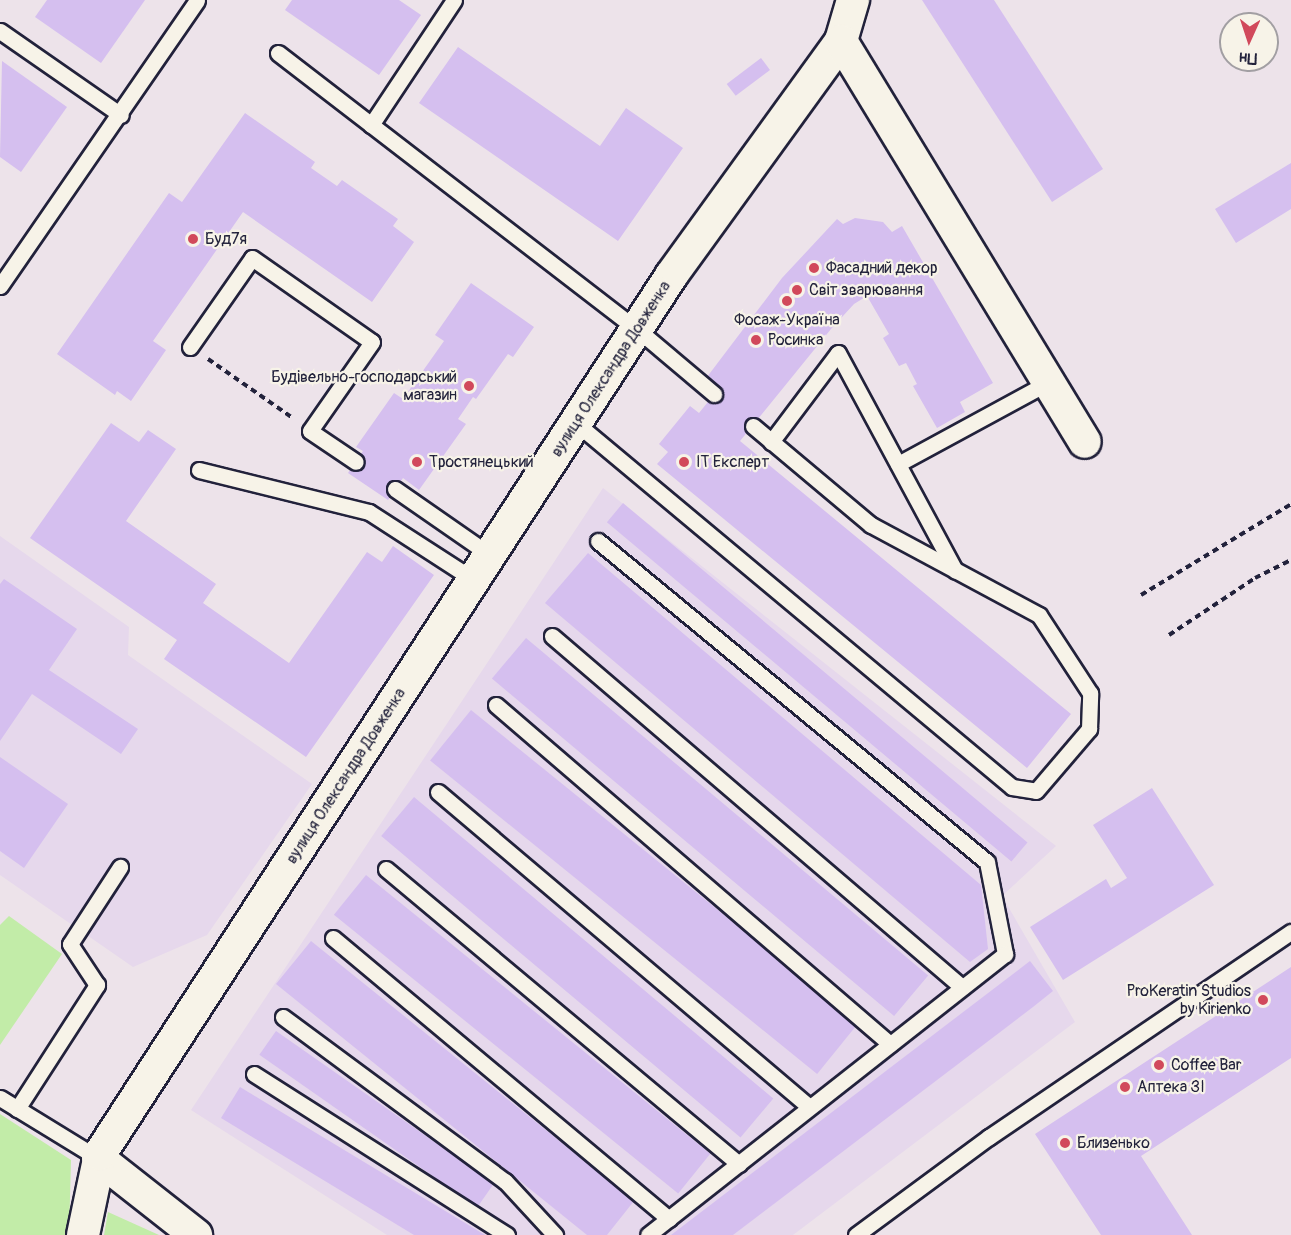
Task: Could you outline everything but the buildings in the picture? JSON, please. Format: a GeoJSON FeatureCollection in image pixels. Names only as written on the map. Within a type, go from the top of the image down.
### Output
{"type":"FeatureCollection","features":[{"type":"Feature","properties":{"kind":"street","name":"вулиця Олександра Довженка"},"geometry":{"type":"LineString","coordinates":[[98,1158],[637,329],[841,41],[853,0]]}},
{"type":"Feature","properties":{"kind":"street"},"geometry":{"type":"LineString","coordinates":[[841,41],[1047,383],[1085,441]]}},
{"type":"Feature","properties":{"kind":"street"},"geometry":{"type":"LineString","coordinates":[[83,1235],[98,1158],[196,1235]]}},
{"type":"Feature","properties":{"kind":"lane"},"geometry":{"type":"LineString","coordinates":[[0,286],[121,115],[197,0]]}},
{"type":"Feature","properties":{"kind":"lane"},"geometry":{"type":"LineString","coordinates":[[371,125],[454,0]]}},
{"type":"Feature","properties":{"kind":"lane"},"geometry":{"type":"LineString","coordinates":[[0,31],[121,115]]}},
{"type":"Feature","properties":{"kind":"lane"},"geometry":{"type":"LineString","coordinates":[[278,52],[637,329],[714,394]]}},
{"type":"Feature","properties":{"kind":"lane"},"geometry":{"type":"LineString","coordinates":[[189,347],[252,258],[372,342],[310,431],[356,462]]}},
{"type":"Feature","properties":{"kind":"lane"},"geometry":{"type":"LineString","coordinates":[[771,442],[838,353],[955,570]]}},
{"type":"Feature","properties":{"kind":"lane"},"geometry":{"type":"LineString","coordinates":[[898,464],[1047,383]]}},
{"type":"Feature","properties":{"kind":"lane"},"geometry":{"type":"LineString","coordinates":[[576,423],[1012,787],[1036,791],[1089,729],[1090,693],[1039,615],[871,525],[753,426]]}},
{"type":"Feature","properties":{"kind":"lane"},"geometry":{"type":"LineString","coordinates":[[199,470],[369,512],[482,568]]}},
{"type":"Feature","properties":{"kind":"lane"},"geometry":{"type":"LineString","coordinates":[[395,489],[482,568]]}},
{"type":"Feature","properties":{"kind":"lane"},"geometry":{"type":"LineString","coordinates":[[598,541],[987,862],[1005,954],[648,1235]]}},
{"type":"Feature","properties":{"kind":"lane"},"geometry":{"type":"LineString","coordinates":[[552,636],[962,987]]}},
{"type":"Feature","properties":{"kind":"lane"},"geometry":{"type":"LineString","coordinates":[[496,705],[890,1044]]}},
{"type":"Feature","properties":{"kind":"lane"},"geometry":{"type":"LineString","coordinates":[[438,792],[810,1107]]}},
{"type":"Feature","properties":{"kind":"lane"},"geometry":{"type":"LineString","coordinates":[[17,1109],[97,985],[70,944],[120,867]]}},
{"type":"Feature","properties":{"kind":"lane"},"geometry":{"type":"LineString","coordinates":[[386,868],[739,1164]]}},
{"type":"Feature","properties":{"kind":"lane"},"geometry":{"type":"LineString","coordinates":[[856,1235],[989,1137],[1291,932]]}},
{"type":"Feature","properties":{"kind":"lane"},"geometry":{"type":"LineString","coordinates":[[333,938],[669,1219]]}},
{"type":"Feature","properties":{"kind":"lane"},"geometry":{"type":"LineString","coordinates":[[283,1017],[505,1181],[555,1235]]}},
{"type":"Feature","properties":{"kind":"lane"},"geometry":{"type":"LineString","coordinates":[[254,1074],[507,1235]]}},
{"type":"Feature","properties":{"kind":"lane"},"geometry":{"type":"LineString","coordinates":[[0,1098],[98,1158]]}},
{"type":"Feature","properties":{"kind":"path"},"geometry":{"type":"LineString","coordinates":[[189,347],[310,431]]}},
{"type":"Feature","properties":{"kind":"path"},"geometry":{"type":"LineString","coordinates":[[1141,595],[1291,504]]}},
{"type":"Feature","properties":{"kind":"path"},"geometry":{"type":"LineString","coordinates":[[1168,636],[1255,578],[1291,560]]}},
{"type":"Feature","properties":{"kind":"shaded area"},"geometry":{"type":"Polygon","coordinates":[[[603,488],[1056,846],[1002,896],[1075,1022],[793,1235],[387,1235],[191,1110],[603,488]]]}},
{"type":"Feature","properties":{"kind":"shaded area"},"geometry":{"type":"Polygon","coordinates":[[[0,536],[129,627],[128,655],[312,784],[207,935],[133,967],[0,875],[0,536]]]}},
{"type":"Feature","properties":{"kind":"green space"},"geometry":{"type":"Polygon","coordinates":[[[9,916],[62,954],[0,1045],[0,925],[9,916]]]}},
{"type":"Feature","properties":{"kind":"green space"},"geometry":{"type":"Polygon","coordinates":[[[0,1114],[71,1160],[69,1235],[0,1235],[0,1114]]]}},
{"type":"Feature","properties":{"kind":"green space"},"geometry":{"type":"Polygon","coordinates":[[[108,1212],[159,1235],[104,1235],[108,1212]]]}},
{"type":"Feature","properties":{"kind":"place","name":"Буд7я"},"geometry":{"type":"Point","coordinates":[193,239]}},
{"type":"Feature","properties":{"kind":"place","name":"Фасадний декор"},"geometry":{"type":"Point","coordinates":[814,268]}},
{"type":"Feature","properties":{"kind":"place","name":"Світ зварювання"},"geometry":{"type":"Point","coordinates":[797,290]}},
{"type":"Feature","properties":{"kind":"place","name":"Фосаж-Україна"},"geometry":{"type":"Point","coordinates":[787,301]}},
{"type":"Feature","properties":{"kind":"place","name":"Росинка"},"geometry":{"type":"Point","coordinates":[756,340]}},
{"type":"Feature","properties":{"kind":"place","name":"Будівельно-господарський магазин"},"geometry":{"type":"Point","coordinates":[469,386]}},
{"type":"Feature","properties":{"kind":"place","name":"Тростянецький"},"geometry":{"type":"Point","coordinates":[417,462]}},
{"type":"Feature","properties":{"kind":"place","name":"IT Експерт"},"geometry":{"type":"Point","coordinates":[684,462]}},
{"type":"Feature","properties":{"kind":"place","name":"ProKeratin Studios by Kirienko"},"geometry":{"type":"Point","coordinates":[1263,1000]}},
{"type":"Feature","properties":{"kind":"place","name":"Coffee Bar"},"geometry":{"type":"Point","coordinates":[1159,1065]}},
{"type":"Feature","properties":{"kind":"place","name":"Аптека ЗІ"},"geometry":{"type":"Point","coordinates":[1125,1087]}},
{"type":"Feature","properties":{"kind":"place","name":"Близенько"},"geometry":{"type":"Point","coordinates":[1065,1143]}}]}
